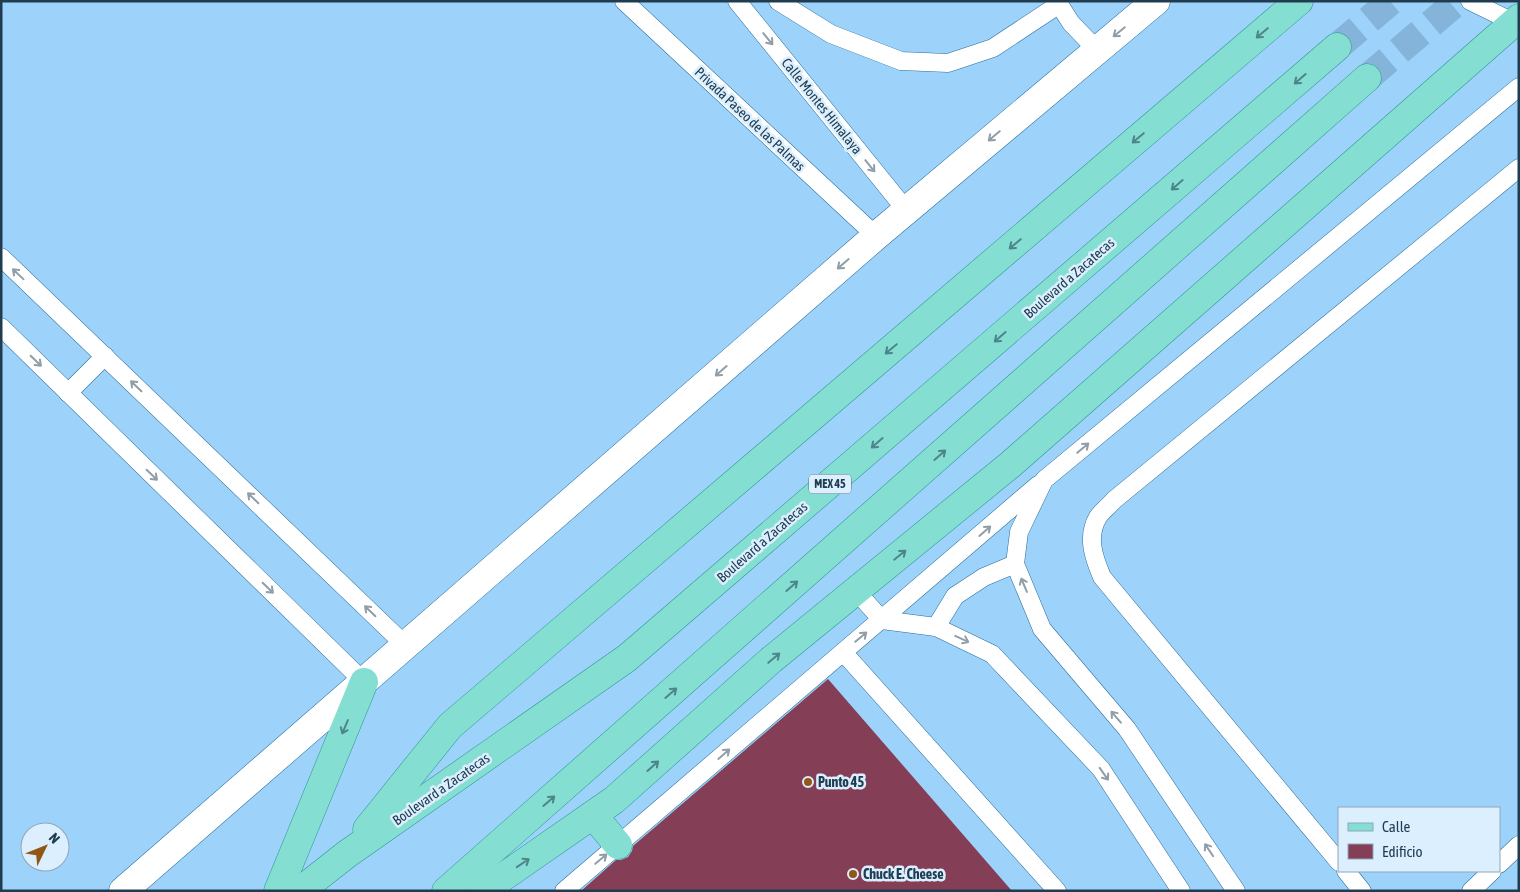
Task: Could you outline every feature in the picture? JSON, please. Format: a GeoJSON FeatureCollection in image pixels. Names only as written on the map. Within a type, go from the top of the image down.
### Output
{"type":"FeatureCollection","features":[{"type":"Feature","properties":{"kind":"main road"},"geometry":{"type":"LineString","coordinates":[[347,854],[450,726],[1299,1]]}},
{"type":"Feature","properties":{"kind":"main road"},"geometry":{"type":"LineString","coordinates":[[482,891],[614,800],[771,660],[1011,464],[1517,21]]}},
{"type":"Feature","properties":{"kind":"main road","name":"Boulevard a Zacatecas"},"geometry":{"type":"LineString","coordinates":[[300,891],[347,854],[627,658],[1337,47]]}},
{"type":"Feature","properties":{"kind":"main road"},"geometry":{"type":"LineString","coordinates":[[446,891],[1367,78]]}},
{"type":"Feature","properties":{"kind":"main road"},"geometry":{"type":"LineString","coordinates":[[278,891],[364,682]]}},
{"type":"Feature","properties":{"kind":"main road"},"geometry":{"type":"LineString","coordinates":[[593,815],[618,845]]}},
{"type":"Feature","properties":{"kind":"street"},"geometry":{"type":"LineString","coordinates":[[123,891],[906,210],[1151,3]]}},
{"type":"Feature","properties":{"kind":"lane","name":"Privada Paseo de las Palmas"},"geometry":{"type":"LineString","coordinates":[[624,1],[876,236]]}},
{"type":"Feature","properties":{"kind":"lane","name":"Calle Montes Himalaya"},"geometry":{"type":"LineString","coordinates":[[737,1],[906,210]]}},
{"type":"Feature","properties":{"kind":"lane"},"geometry":{"type":"LineString","coordinates":[[778,1],[831,34],[901,62],[948,63],[993,48],[1057,3],[1071,23],[1097,50]]}},
{"type":"Feature","properties":{"kind":"lane"},"geometry":{"type":"LineString","coordinates":[[1470,1],[1517,21]]}},
{"type":"Feature","properties":{"kind":"lane"},"geometry":{"type":"LineString","coordinates":[[564,891],[1044,480],[1519,87]]}},
{"type":"Feature","properties":{"kind":"lane"},"geometry":{"type":"LineString","coordinates":[[1338,861],[1102,577],[1093,558],[1091,536],[1098,518],[1114,500],[1519,168]]}},
{"type":"Feature","properties":{"kind":"lane"},"geometry":{"type":"LineString","coordinates":[[1,258],[405,645]]}},
{"type":"Feature","properties":{"kind":"lane"},"geometry":{"type":"LineString","coordinates":[[1,327],[364,682]]}},
{"type":"Feature","properties":{"kind":"lane"},"geometry":{"type":"LineString","coordinates":[[68,393],[105,356]]}},
{"type":"Feature","properties":{"kind":"lane"},"geometry":{"type":"LineString","coordinates":[[1044,480],[1019,532],[1015,564],[1042,629],[1127,729],[1236,891]]}},
{"type":"Feature","properties":{"kind":"lane"},"geometry":{"type":"LineString","coordinates":[[936,627],[955,596],[984,577],[1015,564]]}},
{"type":"Feature","properties":{"kind":"lane"},"geometry":{"type":"LineString","coordinates":[[856,591],[882,620],[936,627],[992,654],[1101,769],[1181,891]]}},
{"type":"Feature","properties":{"kind":"lane"},"geometry":{"type":"LineString","coordinates":[[843,652],[1057,891]]}},
{"type":"Feature","properties":{"kind":"lane"},"geometry":{"type":"LineString","coordinates":[[1500,863],[1519,845]]}},
{"type":"Feature","properties":{"kind":"lane"},"geometry":{"type":"LineString","coordinates":[[1347,872],[1362,891]]}},
{"type":"Feature","properties":{"kind":"lane"},"geometry":{"type":"LineString","coordinates":[[1470,891],[1491,872]]}},
{"type":"Feature","properties":{"kind":"building","name":"Punto 45"},"geometry":{"type":"Polygon","coordinates":[[[828,679],[1012,891],[581,891],[616,860],[628,857],[633,846],[828,679]]]}},
{"type":"Feature","properties":{"kind":"tunnel"},"geometry":{"type":"LineString","coordinates":[[1337,47],[1391,1]]}},
{"type":"Feature","properties":{"kind":"tunnel"},"geometry":{"type":"LineString","coordinates":[[1367,78],[1458,1]]}},
{"type":"Feature","properties":{"kind":"place","name":"Punto 45"},"geometry":{"type":"Point","coordinates":[808,782]}},
{"type":"Feature","properties":{"kind":"place","name":"Chuck E. Cheese"},"geometry":{"type":"Point","coordinates":[853,874]}}]}
